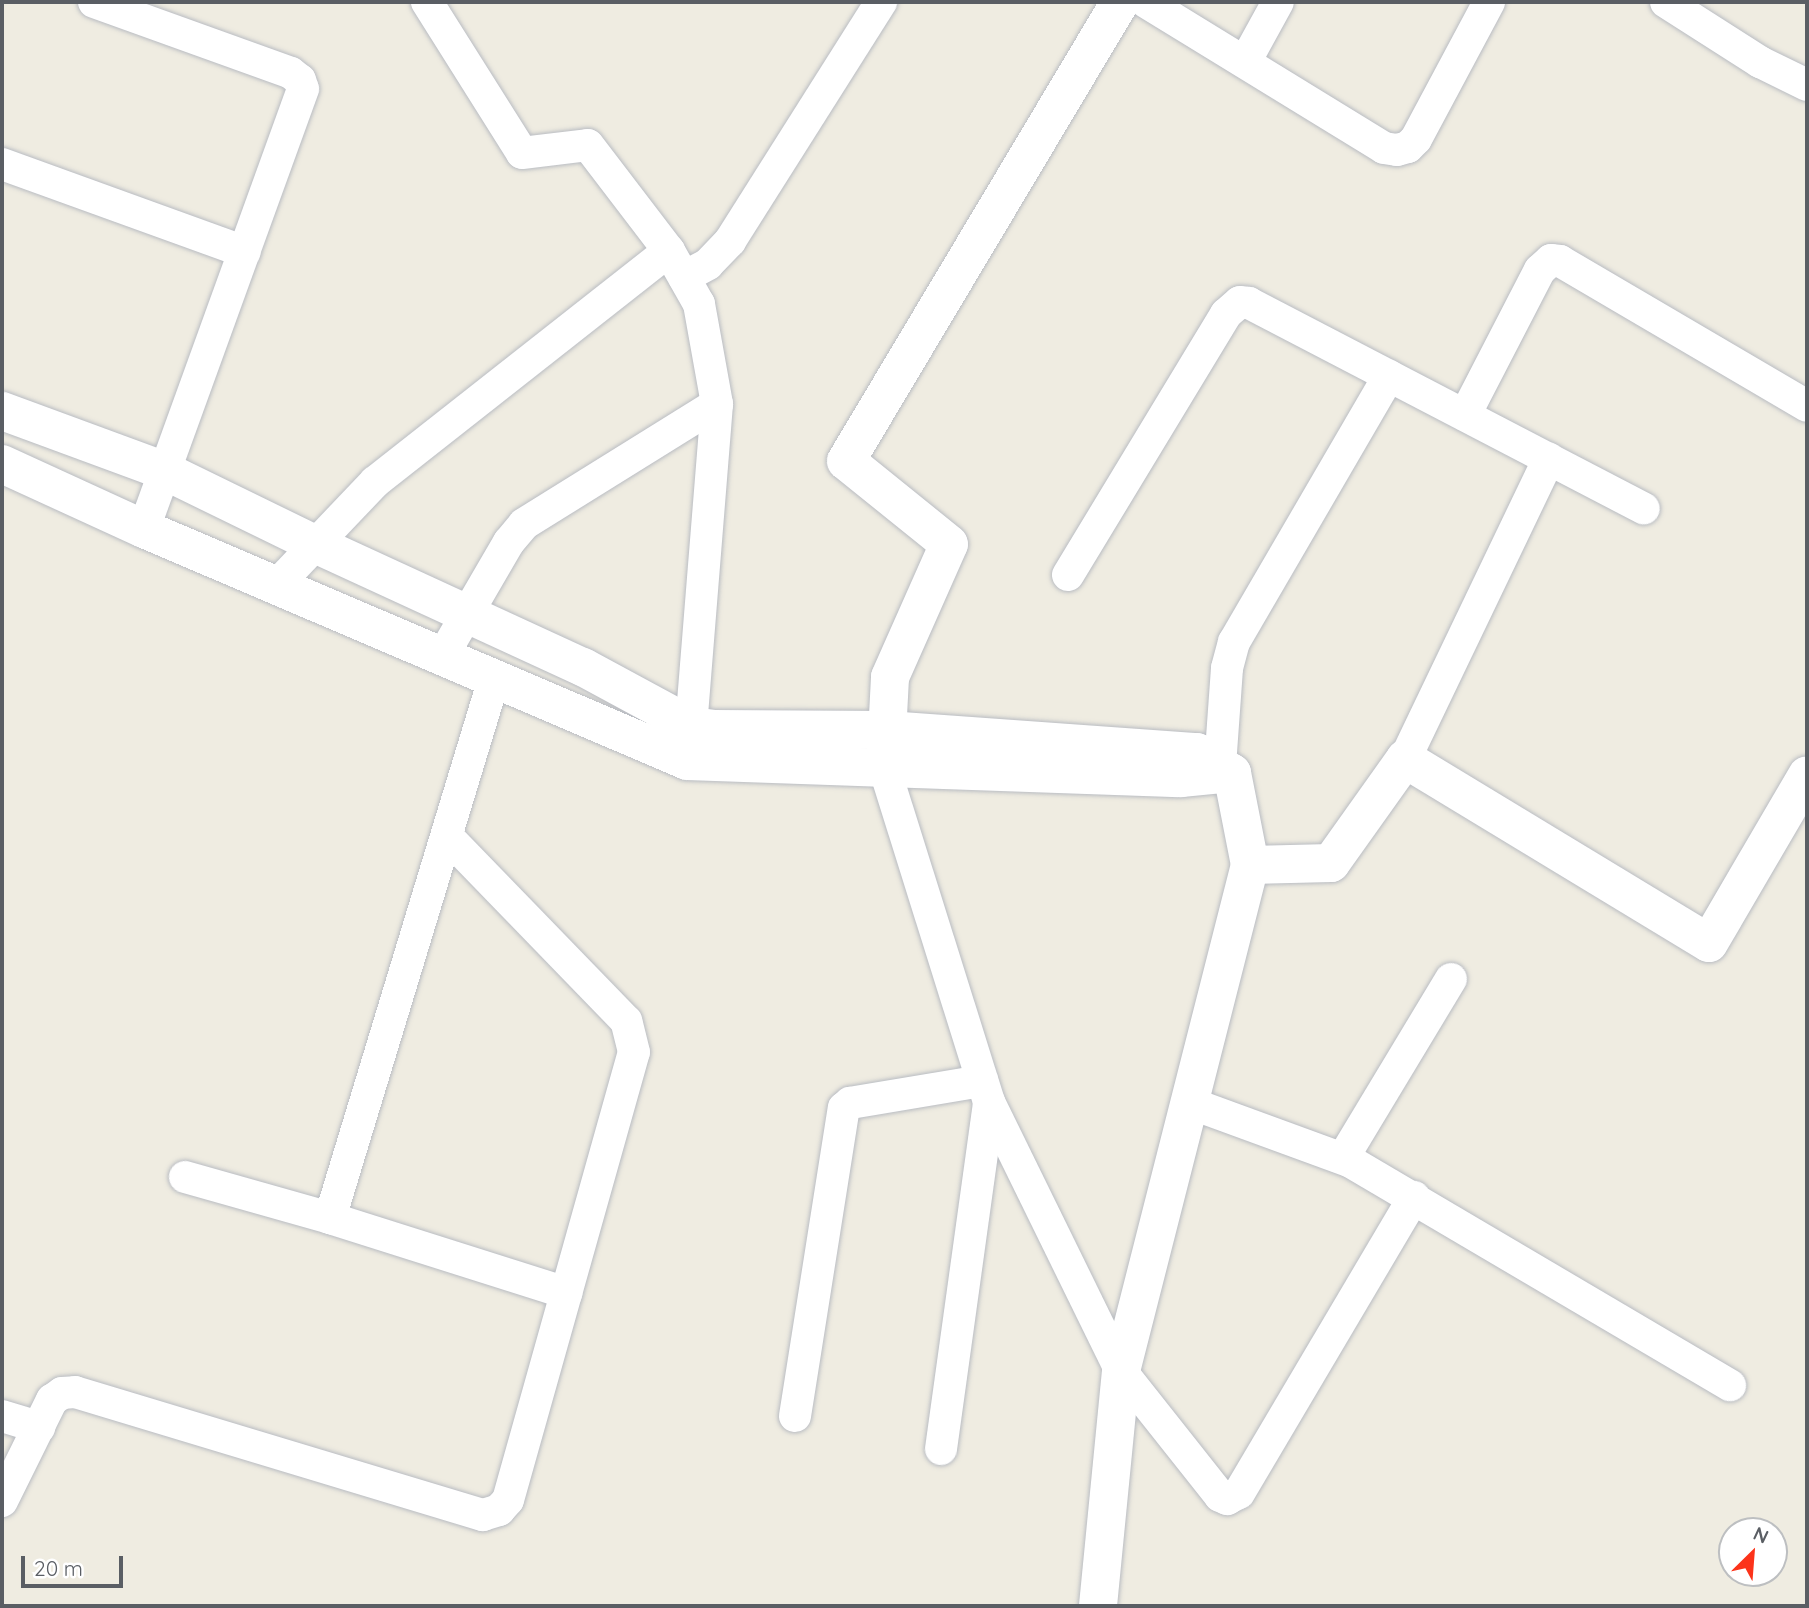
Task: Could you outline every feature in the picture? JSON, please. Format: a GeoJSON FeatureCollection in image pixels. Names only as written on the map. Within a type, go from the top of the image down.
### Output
{"type":"FeatureCollection","features":[{"type":"Feature","properties":{"kind":"street"},"geometry":{"type":"LineString","coordinates":[[94,2],[291,73],[300,80],[302,99],[144,529]]}},
{"type":"Feature","properties":{"kind":"street"},"geometry":{"type":"LineString","coordinates":[[428,2],[522,153],[588,145],[696,259],[699,304],[717,404],[701,745]]}},
{"type":"Feature","properties":{"kind":"street"},"geometry":{"type":"LineString","coordinates":[[276,586],[389,470],[696,259],[881,2]]}},
{"type":"Feature","properties":{"kind":"street"},"geometry":{"type":"LineString","coordinates":[[1120,2],[846,461],[949,544],[890,677],[885,770],[985,1091],[1121,1371],[1220,1496],[1234,1498],[1414,1197]]}},
{"type":"Feature","properties":{"kind":"street"},"geometry":{"type":"LineString","coordinates":[[1146,2],[1384,148],[1396,150],[1408,147],[1416,139],[1489,2]]}},
{"type":"Feature","properties":{"kind":"street"},"geometry":{"type":"LineString","coordinates":[[1245,62],[1278,2]]}},
{"type":"Feature","properties":{"kind":"street"},"geometry":{"type":"LineString","coordinates":[[1666,2],[1760,62],[1807,85]]}},
{"type":"Feature","properties":{"kind":"street"},"geometry":{"type":"LineString","coordinates":[[2,164],[245,252]]}},
{"type":"Feature","properties":{"kind":"street"},"geometry":{"type":"LineString","coordinates":[[1465,415],[1540,270],[1551,260],[1560,261],[1807,406]]}},
{"type":"Feature","properties":{"kind":"street"},"geometry":{"type":"LineString","coordinates":[[1068,575],[1233,306],[1240,302],[1249,303],[1644,509]]}},
{"type":"Feature","properties":{"kind":"street"},"geometry":{"type":"LineString","coordinates":[[1098,1606],[1121,1371],[1250,866],[1226,770],[1227,668],[1234,642],[1389,376]]}},
{"type":"Feature","properties":{"kind":"street"},"geometry":{"type":"LineString","coordinates":[[442,657],[509,542],[524,524],[717,404]]}},
{"type":"Feature","properties":{"kind":"street"},"geometry":{"type":"LineString","coordinates":[[2,411],[165,471],[315,544],[583,667],[701,745]]}},
{"type":"Feature","properties":{"kind":"street"},"geometry":{"type":"LineString","coordinates":[[1250,866],[1331,863],[1405,759],[1549,459]]}},
{"type":"Feature","properties":{"kind":"street"},"geometry":{"type":"LineString","coordinates":[[2,464],[144,529],[563,709],[701,745],[762,747],[885,770],[1181,778],[1226,770]]}},
{"type":"Feature","properties":{"kind":"street"},"geometry":{"type":"LineString","coordinates":[[563,709],[583,667]]}},
{"type":"Feature","properties":{"kind":"street"},"geometry":{"type":"LineString","coordinates":[[330,1219],[494,679]]}},
{"type":"Feature","properties":{"kind":"street"},"geometry":{"type":"LineString","coordinates":[[762,747],[887,730],[1196,752],[1226,770]]}},
{"type":"Feature","properties":{"kind":"street"},"geometry":{"type":"LineString","coordinates":[[1405,759],[1709,943],[1807,775]]}},
{"type":"Feature","properties":{"kind":"street"},"geometry":{"type":"LineString","coordinates":[[2,1501],[52,1400],[62,1393],[75,1392],[483,1515],[499,1510],[508,1500],[634,1052],[626,1021],[447,836]]}},
{"type":"Feature","properties":{"kind":"street"},"geometry":{"type":"LineString","coordinates":[[1343,1158],[1451,979]]}},
{"type":"Feature","properties":{"kind":"street"},"geometry":{"type":"LineString","coordinates":[[795,1416],[844,1108],[849,1102],[985,1091]]}},
{"type":"Feature","properties":{"kind":"street"},"geometry":{"type":"LineString","coordinates":[[941,1449],[985,1091]]}},
{"type":"Feature","properties":{"kind":"street"},"geometry":{"type":"LineString","coordinates":[[1190,1103],[1343,1158],[1414,1197],[1730,1385]]}},
{"type":"Feature","properties":{"kind":"street"},"geometry":{"type":"LineString","coordinates":[[185,1177],[566,1293]]}},
{"type":"Feature","properties":{"kind":"street"},"geometry":{"type":"LineString","coordinates":[[2,1416],[39,1427]]}}]}
